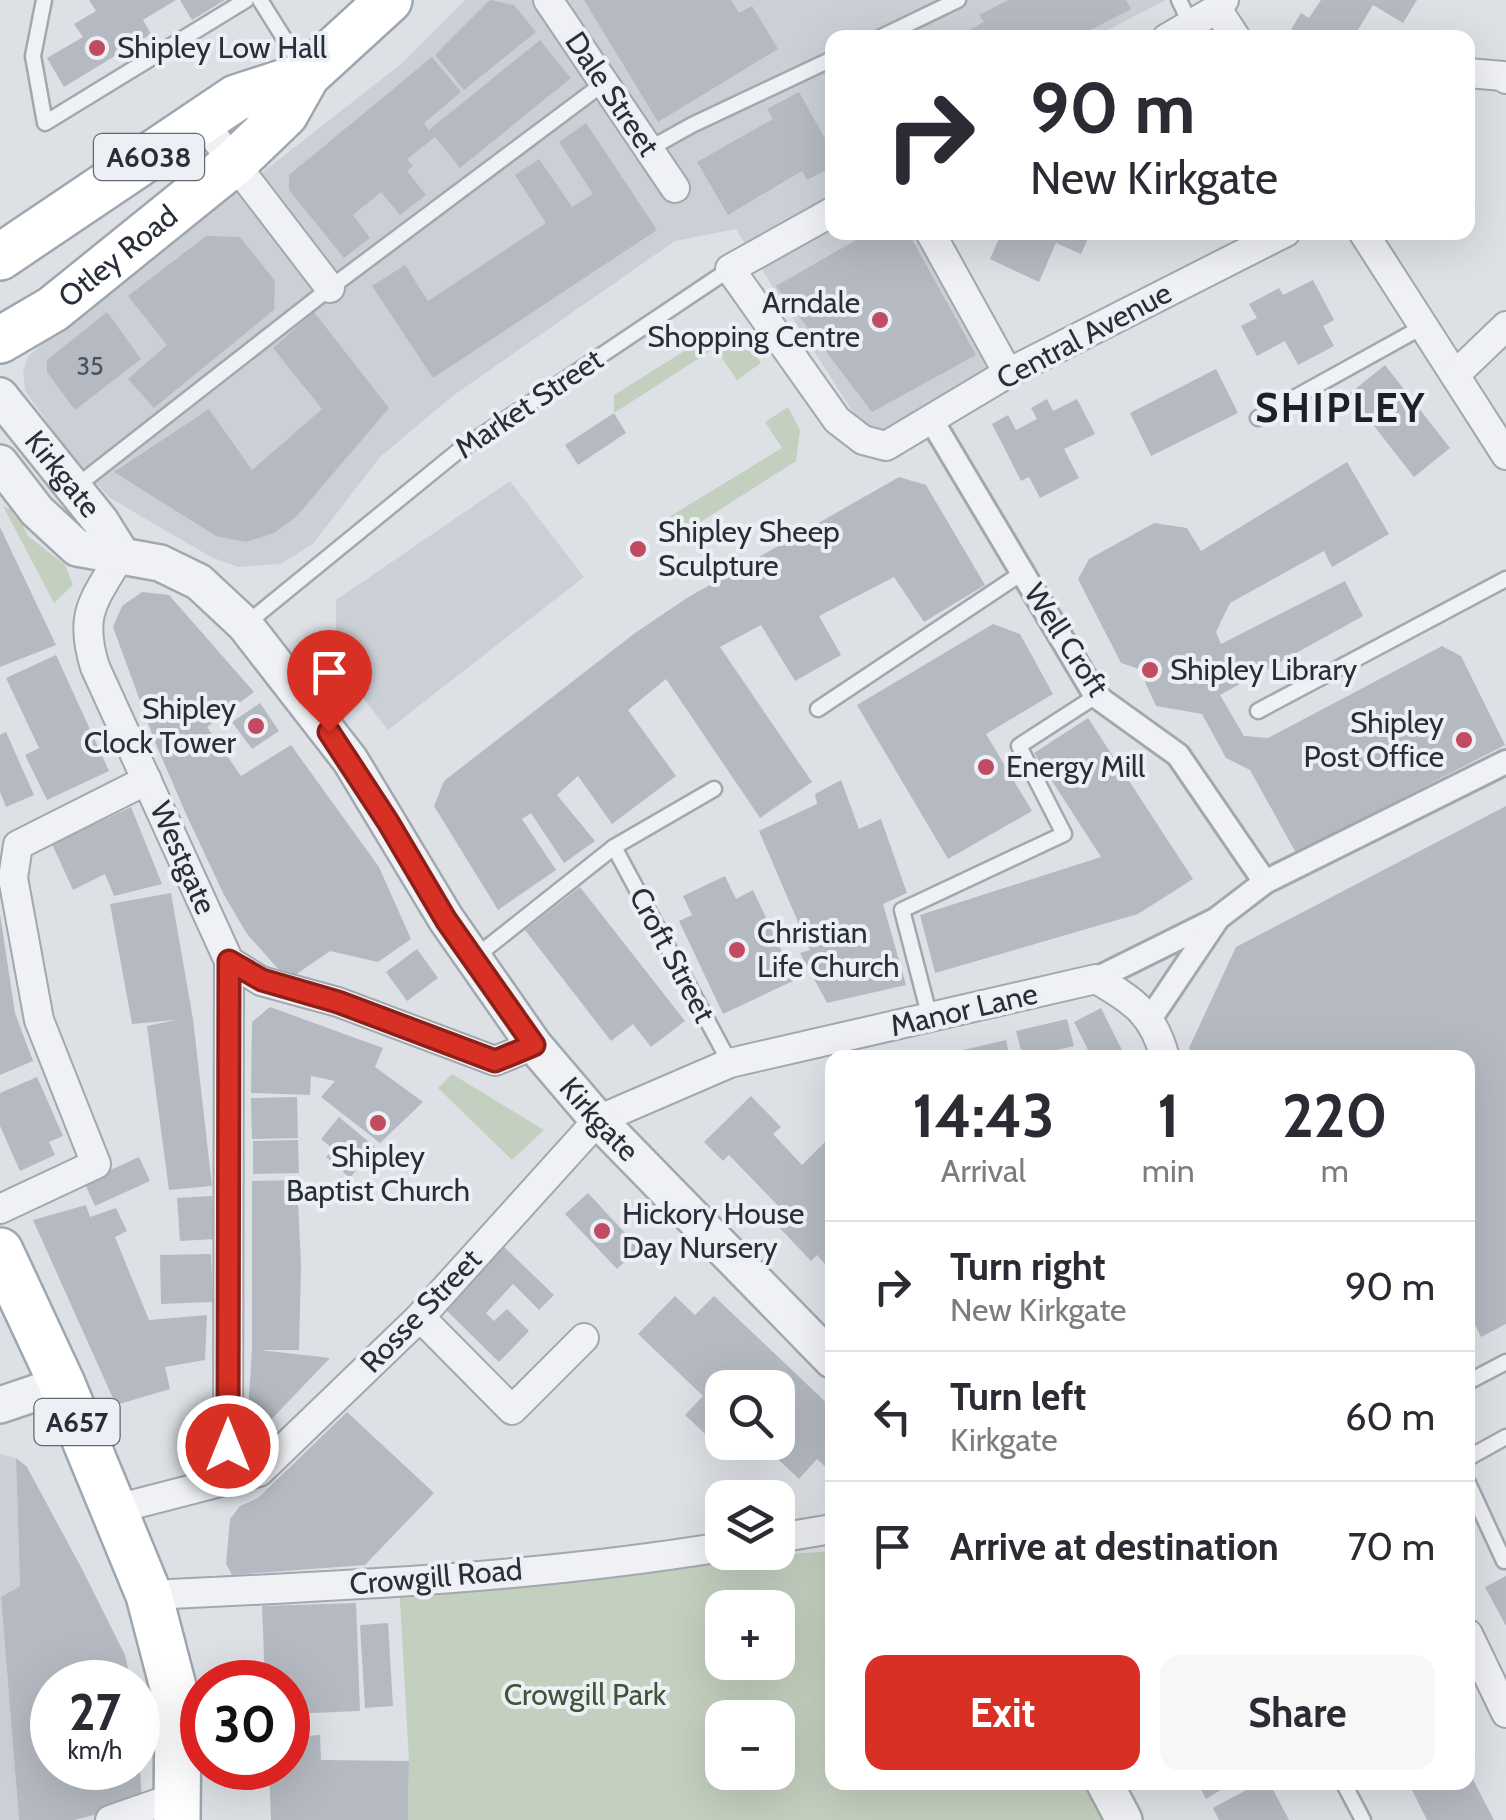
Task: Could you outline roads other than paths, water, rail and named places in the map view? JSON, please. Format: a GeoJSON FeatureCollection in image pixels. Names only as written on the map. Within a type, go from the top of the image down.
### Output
{"type":"FeatureCollection","features":[{"type":"Feature","properties":{"kind":"main road","name":"Otley Road"},"geometry":{"type":"LineString","coordinates":[[0,340],[53,309],[235,162],[284,114],[307,75],[388,0]]}},
{"type":"Feature","properties":{"kind":"main road","name":"Otley Road"},"geometry":{"type":"LineString","coordinates":[[0,257],[202,120],[248,93],[307,75]]}},
{"type":"Feature","properties":{"kind":"main road","name":"A657"},"geometry":{"type":"LineString","coordinates":[[0,1251],[62,1384],[149,1595],[178,1706],[176,1808]]}},
{"type":"Feature","properties":{"kind":"street","name":"Dale Street"},"geometry":{"type":"LineString","coordinates":[[548,0],[675,188]]}},
{"type":"Feature","properties":{"kind":"street"},"geometry":{"type":"LineString","coordinates":[[1179,21],[1220,4],[1232,30]]}},
{"type":"Feature","properties":{"kind":"street"},"geometry":{"type":"LineString","coordinates":[[1475,74],[1506,79]]}},
{"type":"Feature","properties":{"kind":"street"},"geometry":{"type":"LineString","coordinates":[[202,120],[330,288]]}},
{"type":"Feature","properties":{"kind":"street","name":"Market Street"},"geometry":{"type":"LineString","coordinates":[[730,268],[825,216]]}},
{"type":"Feature","properties":{"kind":"street"},"geometry":{"type":"LineString","coordinates":[[934,240],[1008,374]]}},
{"type":"Feature","properties":{"kind":"street","name":"Central Avenue"},"geometry":{"type":"LineString","coordinates":[[730,268],[837,420],[863,440],[886,446],[1008,374],[1270,240]]}},
{"type":"Feature","properties":{"kind":"street"},"geometry":{"type":"LineString","coordinates":[[1368,240],[1506,455]]}},
{"type":"Feature","properties":{"kind":"street"},"geometry":{"type":"LineString","coordinates":[[1455,375],[1506,326]]}},
{"type":"Feature","properties":{"kind":"street","name":"Kirkgate"},"geometry":{"type":"LineString","coordinates":[[0,396],[122,554]]}},
{"type":"Feature","properties":{"kind":"street","name":"Well Croft"},"geometry":{"type":"LineString","coordinates":[[932,421],[1096,696],[1178,754],[1266,882]]}},
{"type":"Feature","properties":{"kind":"street","name":"Kirkgate"},"geometry":{"type":"LineString","coordinates":[[0,463],[37,511],[76,548],[160,563],[199,582],[245,624],[350,760],[446,920],[534,1045],[598,1120],[825,1353]]}},
{"type":"Feature","properties":{"kind":"street","name":"Westgate"},"geometry":{"type":"LineString","coordinates":[[122,554],[88,612],[86,638],[229,961],[228,1481]]}},
{"type":"Feature","properties":{"kind":"street"},"geometry":{"type":"LineString","coordinates":[[1096,980],[1218,918],[1266,882],[1506,762]]}},
{"type":"Feature","properties":{"kind":"street"},"geometry":{"type":"LineString","coordinates":[[0,1209],[96,1164],[39,1020],[7,880],[18,846],[148,780]]}},
{"type":"Feature","properties":{"kind":"street"},"geometry":{"type":"LineString","coordinates":[[1150,1019],[1218,918]]}},
{"type":"Feature","properties":{"kind":"street"},"geometry":{"type":"LineString","coordinates":[[229,961],[262,980],[338,1002],[495,1061],[534,1045]]}},
{"type":"Feature","properties":{"kind":"street"},"geometry":{"type":"LineString","coordinates":[[1096,980],[1128,997],[1150,1019],[1162,1050]]}},
{"type":"Feature","properties":{"kind":"street","name":"Manor Lane"},"geometry":{"type":"LineString","coordinates":[[598,1120],[730,1063],[1096,980]]}},
{"type":"Feature","properties":{"kind":"street","name":"Rosse Street"},"geometry":{"type":"LineString","coordinates":[[228,1481],[259,1472],[420,1316],[598,1120]]}},
{"type":"Feature","properties":{"kind":"street"},"geometry":{"type":"LineString","coordinates":[[420,1316],[512,1410],[584,1338]]}},
{"type":"Feature","properties":{"kind":"street"},"geometry":{"type":"LineString","coordinates":[[0,1405],[62,1384]]}},
{"type":"Feature","properties":{"kind":"street"},"geometry":{"type":"LineString","coordinates":[[112,1510],[228,1481]]}},
{"type":"Feature","properties":{"kind":"street"},"geometry":{"type":"LineString","coordinates":[[795,1535],[825,1530]]}},
{"type":"Feature","properties":{"kind":"street","name":"Crowgill Road"},"geometry":{"type":"LineString","coordinates":[[149,1595],[399,1583],[705,1550]]}},
{"type":"Feature","properties":{"kind":"street"},"geometry":{"type":"LineString","coordinates":[[1475,1649],[1506,1713]]}},
{"type":"Feature","properties":{"kind":"street"},"geometry":{"type":"LineString","coordinates":[[1108,1790],[1124,1820]]}},
{"type":"Feature","properties":{"kind":"street"},"geometry":{"type":"LineString","coordinates":[[110,1820],[176,1808]]}},
{"type":"Feature","properties":{"kind":"lane"},"geometry":{"type":"LineString","coordinates":[[44,0],[33,56],[45,124],[246,0]]}},
{"type":"Feature","properties":{"kind":"lane"},"geometry":{"type":"LineString","coordinates":[[260,0],[307,75]]}},
{"type":"Feature","properties":{"kind":"lane"},"geometry":{"type":"LineString","coordinates":[[896,30],[958,0]]}},
{"type":"Feature","properties":{"kind":"lane"},"geometry":{"type":"LineString","coordinates":[[649,149],[825,62]]}},
{"type":"Feature","properties":{"kind":"lane"},"geometry":{"type":"LineString","coordinates":[[73,488],[330,288],[604,83]]}},
{"type":"Feature","properties":{"kind":"lane","name":"Market Street"},"geometry":{"type":"LineString","coordinates":[[245,624],[456,452],[730,268]]}},
{"type":"Feature","properties":{"kind":"lane"},"geometry":{"type":"LineString","coordinates":[[1258,418],[1424,326]]}},
{"type":"Feature","properties":{"kind":"lane"},"geometry":{"type":"LineString","coordinates":[[818,709],[1022,574]]}},
{"type":"Feature","properties":{"kind":"lane"},"geometry":{"type":"LineString","coordinates":[[1258,711],[1506,579]]}},
{"type":"Feature","properties":{"kind":"lane"},"geometry":{"type":"LineString","coordinates":[[930,1018],[902,910],[1064,834],[1019,746],[1096,696]]}},
{"type":"Feature","properties":{"kind":"lane"},"geometry":{"type":"LineString","coordinates":[[474,958],[614,847],[714,789]]}},
{"type":"Feature","properties":{"kind":"lane","name":"Croft Street"},"geometry":{"type":"LineString","coordinates":[[614,847],[730,1063]]}},
{"type":"Feature","properties":{"kind":"lane"},"geometry":{"type":"LineString","coordinates":[[1475,1378],[1506,1362]]}},
{"type":"Feature","properties":{"kind":"lane"},"geometry":{"type":"LineString","coordinates":[[1475,1454],[1506,1436]]}},
{"type":"Feature","properties":{"kind":"lane"},"geometry":{"type":"LineString","coordinates":[[1475,1498],[1504,1561]]}},
{"type":"Feature","properties":{"kind":"lane"},"geometry":{"type":"LineString","coordinates":[[1347,1790],[1363,1820]]}},
{"type":"Feature","properties":{"kind":"place","name":"Shipley Low Hall"},"geometry":{"type":"Point","coordinates":[97,48]}},
{"type":"Feature","properties":{"kind":"place","name":"Arndale Shopping Centre"},"geometry":{"type":"Point","coordinates":[880,320]}},
{"type":"Feature","properties":{"kind":"place","name":"Shipley Sheep Sculpture"},"geometry":{"type":"Point","coordinates":[638,549]}},
{"type":"Feature","properties":{"kind":"place","name":"Shipley Library"},"geometry":{"type":"Point","coordinates":[1150,670]}},
{"type":"Feature","properties":{"kind":"place","name":"Shipley Clock Tower"},"geometry":{"type":"Point","coordinates":[256,726]}},
{"type":"Feature","properties":{"kind":"place","name":"Shipley Post Office"},"geometry":{"type":"Point","coordinates":[1464,740]}},
{"type":"Feature","properties":{"kind":"place","name":"Energy Mill"},"geometry":{"type":"Point","coordinates":[986,767]}},
{"type":"Feature","properties":{"kind":"place","name":"Christian Life Church"},"geometry":{"type":"Point","coordinates":[737,950]}},
{"type":"Feature","properties":{"kind":"place","name":"Shipley Baptist Church"},"geometry":{"type":"Point","coordinates":[378,1123]}},
{"type":"Feature","properties":{"kind":"place","name":"Hickory House Day Nursery"},"geometry":{"type":"Point","coordinates":[602,1231]}},
{"type":"Feature","properties":{"kind":"district","name":"SHIPLEY"},"geometry":{"type":"Point","coordinates":[1341,408]}},
{"type":"Feature","properties":{"kind":"park label","name":"Crowgill Park"},"geometry":{"type":"Point","coordinates":[585,1695]}}]}
